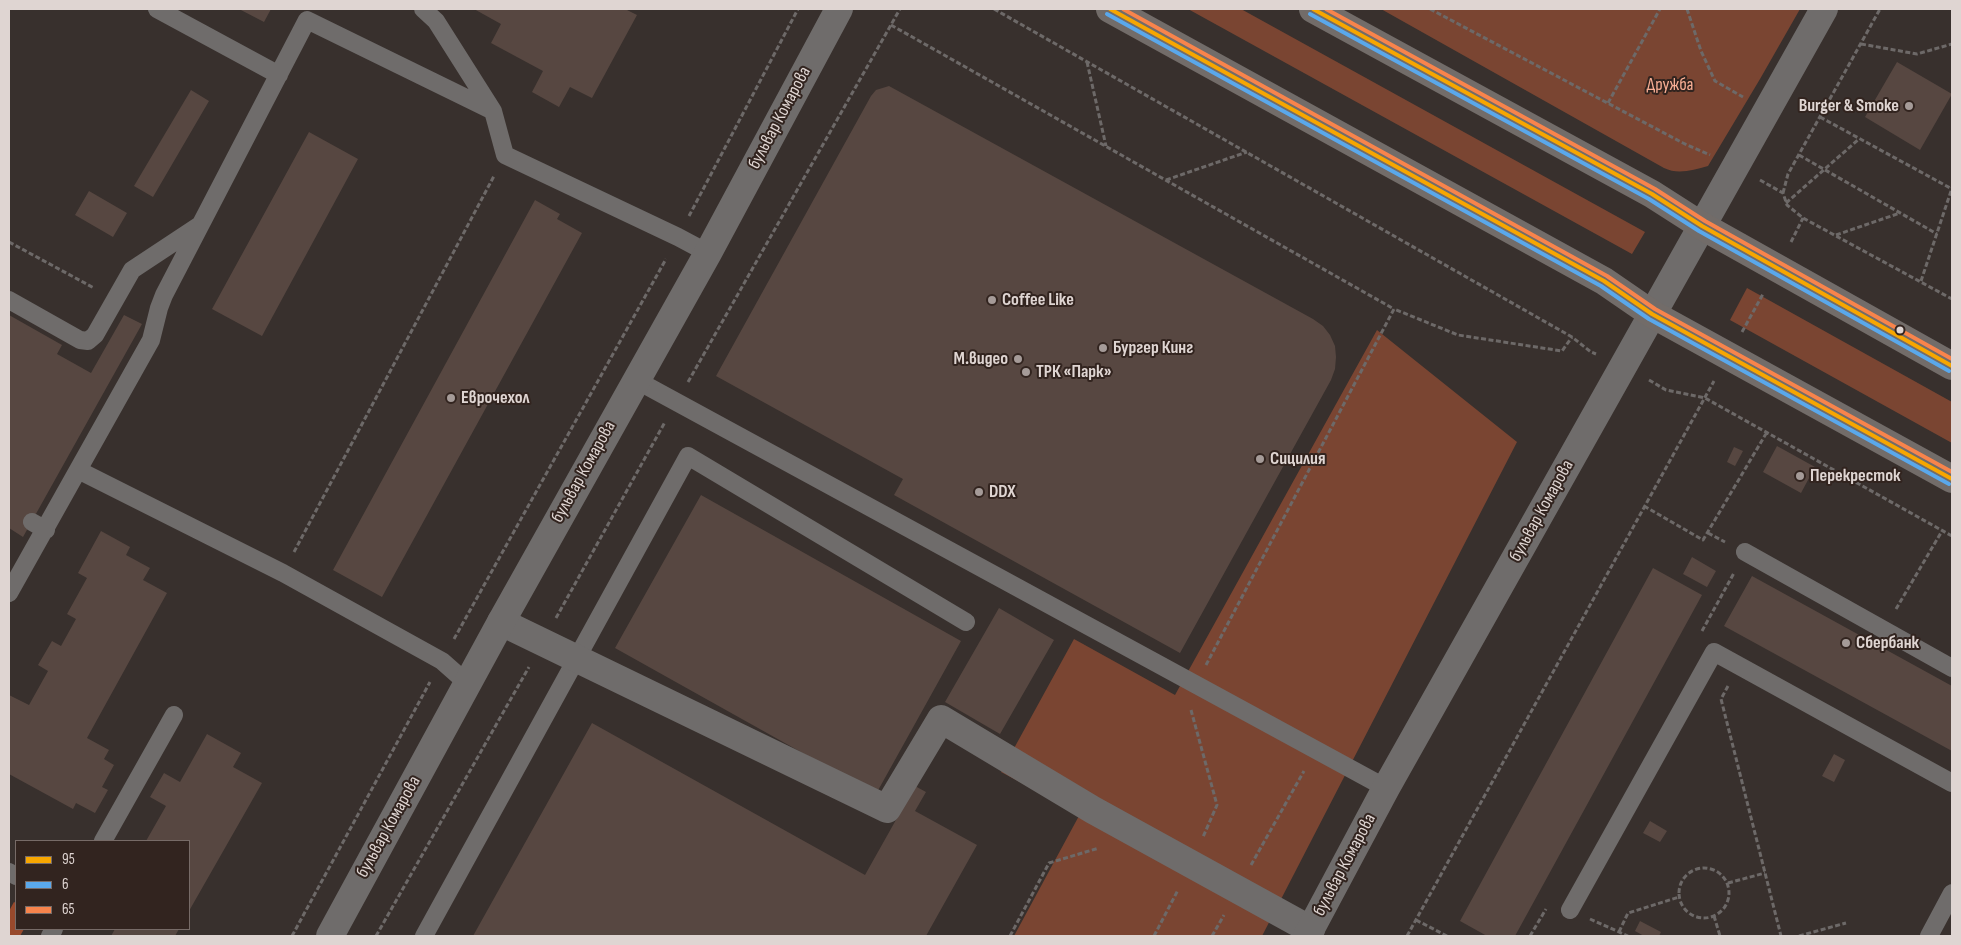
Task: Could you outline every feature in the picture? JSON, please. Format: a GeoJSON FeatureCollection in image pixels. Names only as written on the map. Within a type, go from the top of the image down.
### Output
{"type":"FeatureCollection","features":[{"type":"Feature","properties":{"kind":"main road"},"geometry":{"type":"LineString","coordinates":[[1110,9],[1604,281],[1652,314],[1952,478]]}},
{"type":"Feature","properties":{"kind":"main road"},"geometry":{"type":"LineString","coordinates":[[1313,9],[1652,194],[1702,226],[1952,366]]}},
{"type":"Feature","properties":{"kind":"street","name":"бульвар Комарова"},"geometry":{"type":"LineString","coordinates":[[330,936],[501,622],[708,253],[839,9]]}},
{"type":"Feature","properties":{"kind":"street","name":"бульвар Комарова"},"geometry":{"type":"LineString","coordinates":[[1314,934],[1386,788],[1824,9]]}},
{"type":"Feature","properties":{"kind":"street"},"geometry":{"type":"LineString","coordinates":[[501,622],[887,809],[941,718],[1128,829],[1314,934]]}},
{"type":"Feature","properties":{"kind":"lane"},"geometry":{"type":"LineString","coordinates":[[157,9],[279,75]]}},
{"type":"Feature","properties":{"kind":"lane"},"geometry":{"type":"LineString","coordinates":[[423,9],[436,21],[493,111],[505,155],[708,253]]}},
{"type":"Feature","properties":{"kind":"lane"},"geometry":{"type":"LineString","coordinates":[[9,593],[14,572],[39,526],[78,470],[152,340],[164,295],[310,14],[493,111]]}},
{"type":"Feature","properties":{"kind":"lane"},"geometry":{"type":"LineString","coordinates":[[9,300],[80,340],[88,341],[95,335],[132,270],[200,225]]}},
{"type":"Feature","properties":{"kind":"lane"},"geometry":{"type":"LineString","coordinates":[[636,380],[1386,788]]}},
{"type":"Feature","properties":{"kind":"lane"},"geometry":{"type":"LineString","coordinates":[[424,936],[688,456],[966,622]]}},
{"type":"Feature","properties":{"kind":"lane"},"geometry":{"type":"LineString","coordinates":[[78,470],[283,573],[442,661],[468,684]]}},
{"type":"Feature","properties":{"kind":"lane"},"geometry":{"type":"LineString","coordinates":[[1746,552],[1952,668]]}},
{"type":"Feature","properties":{"kind":"lane"},"geometry":{"type":"LineString","coordinates":[[1570,910],[1714,652],[1952,783]]}},
{"type":"Feature","properties":{"kind":"lane"},"geometry":{"type":"LineString","coordinates":[[104,840],[174,715]]}},
{"type":"Feature","properties":{"kind":"lane"},"geometry":{"type":"LineString","coordinates":[[1929,936],[1952,893]]}},
{"type":"Feature","properties":{"kind":"path"},"geometry":{"type":"LineString","coordinates":[[292,936],[442,661],[678,237],[798,9]]}},
{"type":"Feature","properties":{"kind":"path"},"geometry":{"type":"LineString","coordinates":[[376,936],[543,643],[676,402],[900,9]]}},
{"type":"Feature","properties":{"kind":"path"},"geometry":{"type":"LineString","coordinates":[[994,9],[1572,337],[1591,352]]}},
{"type":"Feature","properties":{"kind":"path"},"geometry":{"type":"LineString","coordinates":[[1430,9],[1683,143],[1735,167],[1782,193],[1786,203],[1803,218],[1952,299]]}},
{"type":"Feature","properties":{"kind":"path"},"geometry":{"type":"LineString","coordinates":[[1608,103],[1660,9]]}},
{"type":"Feature","properties":{"kind":"path"},"geometry":{"type":"LineString","coordinates":[[1687,9],[1700,51],[1715,81],[1748,100]]}},
{"type":"Feature","properties":{"kind":"path"},"geometry":{"type":"LineString","coordinates":[[1782,193],[1788,174],[1880,9]]}},
{"type":"Feature","properties":{"kind":"path"},"geometry":{"type":"LineString","coordinates":[[891,25],[1394,309],[1458,335],[1477,338],[1562,351],[1572,337]]}},
{"type":"Feature","properties":{"kind":"path"},"geometry":{"type":"LineString","coordinates":[[1861,44],[1917,54],[1952,44]]}},
{"type":"Feature","properties":{"kind":"path"},"geometry":{"type":"LineString","coordinates":[[1087,62],[1106,146]]}},
{"type":"Feature","properties":{"kind":"path"},"geometry":{"type":"LineString","coordinates":[[1820,117],[1952,188],[1921,282]]}},
{"type":"Feature","properties":{"kind":"path"},"geometry":{"type":"LineString","coordinates":[[1786,203],[1859,138]]}},
{"type":"Feature","properties":{"kind":"path"},"geometry":{"type":"LineString","coordinates":[[1166,180],[1247,152]]}},
{"type":"Feature","properties":{"kind":"path"},"geometry":{"type":"LineString","coordinates":[[283,573],[505,155]]}},
{"type":"Feature","properties":{"kind":"path"},"geometry":{"type":"LineString","coordinates":[[1799,155],[1937,234]]}},
{"type":"Feature","properties":{"kind":"path"},"geometry":{"type":"LineString","coordinates":[[1836,236],[1900,213]]}},
{"type":"Feature","properties":{"kind":"path"},"geometry":{"type":"LineString","coordinates":[[1407,936],[1644,506],[1729,356],[1803,218]]}},
{"type":"Feature","properties":{"kind":"path"},"geometry":{"type":"LineString","coordinates":[[9,242],[114,299]]}},
{"type":"Feature","properties":{"kind":"path"},"geometry":{"type":"LineString","coordinates":[[1154,936],[1192,865],[1217,805],[1187,696],[1196,685],[1394,309]]}},
{"type":"Feature","properties":{"kind":"path"},"geometry":{"type":"LineString","coordinates":[[1705,398],[1952,536]]}},
{"type":"Feature","properties":{"kind":"path"},"geometry":{"type":"LineString","coordinates":[[1644,506],[1703,540],[1766,432]]}},
{"type":"Feature","properties":{"kind":"path"},"geometry":{"type":"LineString","coordinates":[[1884,631],[1942,531]]}},
{"type":"Feature","properties":{"kind":"path"},"geometry":{"type":"LineString","coordinates":[[1714,652],[1696,643],[1746,552]]}},
{"type":"Feature","properties":{"kind":"path"},"geometry":{"type":"LineString","coordinates":[[1738,666],[1721,699],[1781,936]]}},
{"type":"Feature","properties":{"kind":"path"},"geometry":{"type":"LineString","coordinates":[[1212,936],[1315,751]]}},
{"type":"Feature","properties":{"kind":"path"},"geometry":{"type":"LineString","coordinates":[[1010,936],[1049,864],[1122,840],[1128,829]]}},
{"type":"Feature","properties":{"kind":"path"},"geometry":{"type":"LineString","coordinates":[[1697,868],[1710,868],[1720,873],[1728,883],[1730,896],[1724,908],[1714,916],[1702,918],[1692,915],[1683,908],[1679,897],[1680,885],[1686,874],[1697,868]]}},
{"type":"Feature","properties":{"kind":"path"},"geometry":{"type":"LineString","coordinates":[[1728,883],[1765,873]]}},
{"type":"Feature","properties":{"kind":"path"},"geometry":{"type":"LineString","coordinates":[[1619,932],[1628,913],[1679,897]]}},
{"type":"Feature","properties":{"kind":"path"},"geometry":{"type":"LineString","coordinates":[[1570,910],[1628,936]]}},
{"type":"Feature","properties":{"kind":"path"},"geometry":{"type":"LineString","coordinates":[[1714,916],[1720,936]]}},
{"type":"Feature","properties":{"kind":"path"},"geometry":{"type":"LineString","coordinates":[[1416,920],[1447,936]]}},
{"type":"Feature","properties":{"kind":"path"},"geometry":{"type":"LineString","coordinates":[[1799,936],[1846,924]]}},
{"type":"Feature","properties":{"kind":"green space"},"geometry":{"type":"Polygon","coordinates":[[[1188,9],[1241,9],[1645,232],[1632,254],[1188,9]]]}},
{"type":"Feature","properties":{"kind":"green space","name":"Дружба"},"geometry":{"type":"Polygon","coordinates":[[[1381,9],[1800,9],[1708,166],[1675,171],[1664,168],[1381,9]]]}},
{"type":"Feature","properties":{"kind":"green space"},"geometry":{"type":"Polygon","coordinates":[[[1747,288],[1952,402],[1952,443],[1730,320],[1747,288]]]}},
{"type":"Feature","properties":{"kind":"green space"},"geometry":{"type":"Polygon","coordinates":[[[1377,330],[1517,442],[1262,936],[1014,936],[1080,814],[1001,772],[1074,639],[1175,695],[1377,330]]]}},
{"type":"Feature","properties":{"kind":"shaded area"},"geometry":{"type":"Polygon","coordinates":[[[15,902],[15,930],[23,930],[20,936],[9,936],[9,911],[15,902]]]}},
{"type":"Feature","properties":{"kind":"building"},"geometry":{"type":"Polygon","coordinates":[[[239,9],[271,9],[264,22],[239,9]]]}},
{"type":"Feature","properties":{"kind":"building"},"geometry":{"type":"Polygon","coordinates":[[[474,9],[625,9],[637,15],[592,98],[570,87],[559,107],[532,92],[543,71],[491,43],[501,24],[474,9]]]}},
{"type":"Feature","properties":{"kind":"building","name":"Burger & Smoke"},"geometry":{"type":"Polygon","coordinates":[[[1897,62],[1952,94],[1920,150],[1865,117],[1897,62]]]}},
{"type":"Feature","properties":{"kind":"building","name":"ТРК «Парк»"},"geometry":{"type":"Polygon","coordinates":[[[889,86],[1313,319],[1323,326],[1330,335],[1335,346],[1336,357],[1335,369],[1331,380],[1180,653],[894,495],[903,479],[716,376],[871,96],[876,90],[889,86]]]}},
{"type":"Feature","properties":{"kind":"building"},"geometry":{"type":"Polygon","coordinates":[[[191,90],[209,101],[153,197],[134,186],[191,90]]]}},
{"type":"Feature","properties":{"kind":"building"},"geometry":{"type":"Polygon","coordinates":[[[309,132],[358,159],[262,336],[212,309],[309,132]]]}},
{"type":"Feature","properties":{"kind":"building"},"geometry":{"type":"Polygon","coordinates":[[[89,191],[127,213],[113,237],[75,215],[89,191]]]}},
{"type":"Feature","properties":{"kind":"building"},"geometry":{"type":"Polygon","coordinates":[[[535,200],[560,214],[557,219],[582,233],[382,597],[333,570],[535,200]]]}},
{"type":"Feature","properties":{"kind":"building"},"geometry":{"type":"Polygon","coordinates":[[[9,315],[62,345],[57,354],[91,373],[124,315],[142,324],[23,537],[9,528],[9,315]]]}},
{"type":"Feature","properties":{"kind":"building"},"geometry":{"type":"Polygon","coordinates":[[[1777,446],[1815,467],[1801,493],[1763,472],[1777,446]]]}},
{"type":"Feature","properties":{"kind":"building"},"geometry":{"type":"Polygon","coordinates":[[[1734,447],[1743,451],[1735,466],[1727,462],[1734,447]]]}},
{"type":"Feature","properties":{"kind":"building"},"geometry":{"type":"Polygon","coordinates":[[[701,495],[961,641],[876,794],[615,648],[701,495]]]}},
{"type":"Feature","properties":{"kind":"building"},"geometry":{"type":"Polygon","coordinates":[[[101,531],[130,547],[126,555],[150,568],[143,580],[167,593],[87,738],[109,750],[104,759],[114,765],[102,787],[108,790],[95,813],[76,803],[73,809],[9,774],[9,695],[29,705],[48,671],[38,665],[52,641],[61,646],[76,619],[67,614],[87,578],[78,573],[101,531]]]}},
{"type":"Feature","properties":{"kind":"building"},"geometry":{"type":"Polygon","coordinates":[[[1692,557],[1716,571],[1707,587],[1683,574],[1692,557]]]}},
{"type":"Feature","properties":{"kind":"building"},"geometry":{"type":"Polygon","coordinates":[[[1653,568],[1702,595],[1515,936],[1487,936],[1460,921],[1653,568]]]}},
{"type":"Feature","properties":{"kind":"building"},"geometry":{"type":"Polygon","coordinates":[[[1752,576],[1952,686],[1952,751],[1724,626],[1752,576]]]}},
{"type":"Feature","properties":{"kind":"building"},"geometry":{"type":"Polygon","coordinates":[[[999,608],[1054,640],[1000,734],[945,702],[999,608]]]}},
{"type":"Feature","properties":{"kind":"building"},"geometry":{"type":"Polygon","coordinates":[[[592,723],[865,875],[915,786],[926,792],[915,811],[977,845],[926,936],[473,936],[592,723]]]}},
{"type":"Feature","properties":{"kind":"building"},"geometry":{"type":"Polygon","coordinates":[[[207,734],[241,753],[233,767],[262,783],[190,909],[190,840],[147,840],[166,806],[150,797],[164,773],[180,782],[207,734]]]}},
{"type":"Feature","properties":{"kind":"building"},"geometry":{"type":"Polygon","coordinates":[[[1834,754],[1845,760],[1834,782],[1822,776],[1834,754]]]}},
{"type":"Feature","properties":{"kind":"building"},"geometry":{"type":"Polygon","coordinates":[[[1650,821],[1667,831],[1660,842],[1643,833],[1650,821]]]}},
{"type":"Feature","properties":{"kind":"building"},"geometry":{"type":"Polygon","coordinates":[[[1640,921],[1661,932],[1659,936],[1644,936],[1635,931],[1640,921]]]}},
{"type":"Feature","properties":{"kind":"building"},"geometry":{"type":"Polygon","coordinates":[[[114,930],[178,930],[175,936],[111,936],[114,930]]]}},
{"type":"Feature","properties":{"kind":"transit line","name":"95"},"geometry":{"type":"LineString","coordinates":[[1110,9],[1604,281],[1652,314],[1952,479]]}},
{"type":"Feature","properties":{"kind":"transit line","name":"65"},"geometry":{"type":"LineString","coordinates":[[1123,9],[1607,276],[1655,309],[1952,472]]}},
{"type":"Feature","properties":{"kind":"transit line","name":"95"},"geometry":{"type":"LineString","coordinates":[[1313,9],[1652,194],[1702,226],[1952,366]]}},
{"type":"Feature","properties":{"kind":"transit line","name":"65"},"geometry":{"type":"LineString","coordinates":[[1326,9],[1655,189],[1705,221],[1952,359]]}},
{"type":"Feature","properties":{"kind":"transit line","name":"6"},"geometry":{"type":"LineString","coordinates":[[1107,14],[1601,286],[1649,319],[1949,484]]}},
{"type":"Feature","properties":{"kind":"transit line","name":"6"},"geometry":{"type":"LineString","coordinates":[[1310,14],[1649,199],[1699,231],[1949,371]]}},
{"type":"Feature","properties":{"kind":"place","name":"Burger & Smoke"},"geometry":{"type":"Point","coordinates":[1909,106]}},
{"type":"Feature","properties":{"kind":"place","name":"Coffee Like"},"geometry":{"type":"Point","coordinates":[992,300]}},
{"type":"Feature","properties":{"kind":"place","name":"Бургер Кинг"},"geometry":{"type":"Point","coordinates":[1103,348]}},
{"type":"Feature","properties":{"kind":"place","name":"М.видео"},"geometry":{"type":"Point","coordinates":[1018,359]}},
{"type":"Feature","properties":{"kind":"place","name":"ТРК «Парк»"},"geometry":{"type":"Point","coordinates":[1026,372]}},
{"type":"Feature","properties":{"kind":"place","name":"Еврочехол"},"geometry":{"type":"Point","coordinates":[451,398]}},
{"type":"Feature","properties":{"kind":"place","name":"Сицилия"},"geometry":{"type":"Point","coordinates":[1260,459]}},
{"type":"Feature","properties":{"kind":"place","name":"Перекресток"},"geometry":{"type":"Point","coordinates":[1800,476]}},
{"type":"Feature","properties":{"kind":"place","name":"DDX"},"geometry":{"type":"Point","coordinates":[979,492]}},
{"type":"Feature","properties":{"kind":"place","name":"Сбербанк"},"geometry":{"type":"Point","coordinates":[1846,643]}}]}
